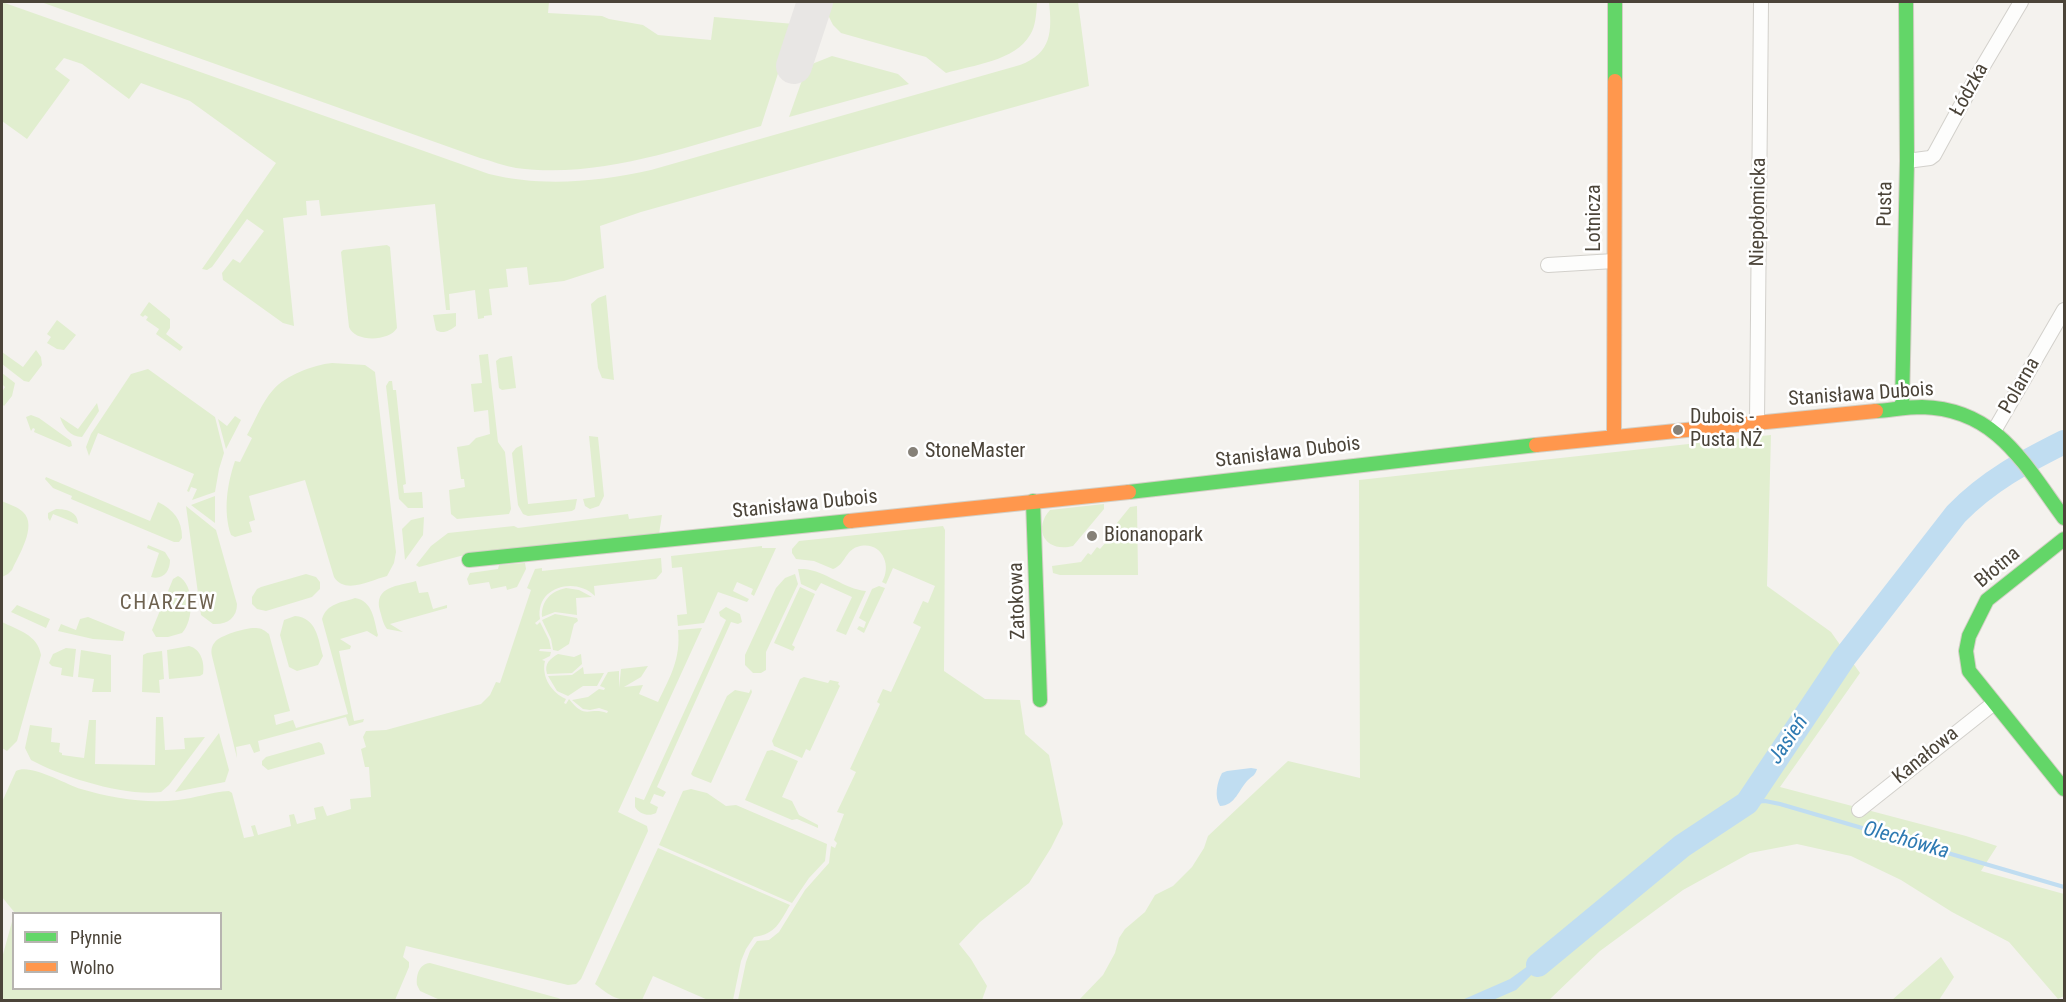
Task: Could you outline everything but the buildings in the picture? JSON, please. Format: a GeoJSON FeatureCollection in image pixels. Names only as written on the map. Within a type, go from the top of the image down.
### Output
{"type":"FeatureCollection","features":[{"type":"Feature","properties":{"kind":"street","name":"Lotnicza"},"geometry":{"type":"LineString","coordinates":[[1614,435],[1615,2]]}},
{"type":"Feature","properties":{"kind":"street","name":"Niepołomicka"},"geometry":{"type":"LineString","coordinates":[[1757,422],[1761,2]]}},
{"type":"Feature","properties":{"kind":"street","name":"Pusta"},"geometry":{"type":"LineString","coordinates":[[1902,408],[1907,161],[1906,2]]}},
{"type":"Feature","properties":{"kind":"street","name":"Łódzka"},"geometry":{"type":"LineString","coordinates":[[1907,161],[1930,158],[1934,155],[2021,2]]}},
{"type":"Feature","properties":{"kind":"street"},"geometry":{"type":"LineString","coordinates":[[1548,265],[1614,261]]}},
{"type":"Feature","properties":{"kind":"street","name":"Polarna"},"geometry":{"type":"LineString","coordinates":[[1994,431],[2064,310]]}},
{"type":"Feature","properties":{"kind":"street","name":"Stanisława Dubois"},"geometry":{"type":"LineString","coordinates":[[470,560],[1118,493],[1614,435],[1902,408],[1933,408],[1960,412],[1984,423],[2014,452],[2064,518]]}},
{"type":"Feature","properties":{"kind":"street","name":"Zatokowa"},"geometry":{"type":"LineString","coordinates":[[1033,501],[1040,700]]}},
{"type":"Feature","properties":{"kind":"street","name":"Błotna"},"geometry":{"type":"LineString","coordinates":[[1994,703],[1969,671],[1966,651],[1969,636],[1987,600],[2064,539]]}},
{"type":"Feature","properties":{"kind":"street"},"geometry":{"type":"LineString","coordinates":[[1994,703],[2064,789]]}},
{"type":"Feature","properties":{"kind":"street","name":"Kanałowa"},"geometry":{"type":"LineString","coordinates":[[1859,810],[1994,703]]}},
{"type":"Feature","properties":{"kind":"green space"},"geometry":{"type":"Polygon","coordinates":[[[2,2],[489,174],[529,181],[590,180],[651,170],[1020,65],[1038,54],[1048,40],[1049,2],[1078,2],[1089,86],[641,212],[600,226],[604,268],[564,281],[529,285],[527,267],[506,269],[508,287],[489,289],[492,315],[478,319],[475,290],[449,294],[450,310],[446,310],[435,204],[321,216],[319,200],[306,201],[307,215],[283,218],[294,326],[283,323],[223,280],[222,273],[233,259],[240,263],[264,231],[247,219],[212,267],[207,270],[202,269],[276,163],[190,101],[141,83],[129,99],[82,64],[64,58],[55,69],[70,80],[27,139],[2,121],[2,2]]]}},
{"type":"Feature","properties":{"kind":"green space"},"geometry":{"type":"Polygon","coordinates":[[[41,2],[549,2],[548,13],[602,16],[643,25],[658,35],[711,40],[714,17],[794,24],[761,126],[640,159],[578,169],[547,170],[516,168],[480,158],[41,2]]]}},
{"type":"Feature","properties":{"kind":"green space"},"geometry":{"type":"Polygon","coordinates":[[[829,2],[1037,3],[1032,31],[1023,44],[1014,51],[992,61],[946,73],[926,57],[841,33],[833,25],[826,11],[829,2]]]}},
{"type":"Feature","properties":{"kind":"green space"},"geometry":{"type":"Polygon","coordinates":[[[832,56],[898,74],[909,84],[789,117],[807,66],[832,56]]]}},
{"type":"Feature","properties":{"kind":"green space"},"geometry":{"type":"Polygon","coordinates":[[[387,245],[390,247],[397,328],[387,336],[365,338],[352,332],[349,327],[341,252],[387,245]]]}},
{"type":"Feature","properties":{"kind":"green space"},"geometry":{"type":"Polygon","coordinates":[[[606,295],[614,380],[602,378],[598,368],[591,304],[606,295]]]}},
{"type":"Feature","properties":{"kind":"green space"},"geometry":{"type":"Polygon","coordinates":[[[149,302],[170,319],[170,328],[166,334],[183,347],[180,351],[156,334],[159,329],[146,320],[148,317],[140,315],[149,302]]]}},
{"type":"Feature","properties":{"kind":"green space"},"geometry":{"type":"Polygon","coordinates":[[[456,313],[456,326],[444,332],[436,330],[433,315],[456,313]]]}},
{"type":"Feature","properties":{"kind":"green space"},"geometry":{"type":"Polygon","coordinates":[[[57,320],[76,335],[64,350],[47,343],[51,337],[47,334],[57,320]]]}},
{"type":"Feature","properties":{"kind":"green space"},"geometry":{"type":"Polygon","coordinates":[[[36,350],[41,357],[42,365],[29,382],[24,381],[2,364],[2,352],[23,367],[36,350]]]}},
{"type":"Feature","properties":{"kind":"green space"},"geometry":{"type":"Polygon","coordinates":[[[488,354],[498,442],[505,452],[511,509],[509,514],[457,519],[451,514],[449,490],[465,487],[464,479],[461,479],[457,447],[469,445],[476,438],[490,434],[488,410],[474,412],[471,384],[482,383],[479,355],[488,354]]]}},
{"type":"Feature","properties":{"kind":"green space"},"geometry":{"type":"Polygon","coordinates":[[[512,356],[516,388],[502,390],[499,388],[496,361],[512,356]]]}},
{"type":"Feature","properties":{"kind":"green space"},"geometry":{"type":"Polygon","coordinates":[[[332,363],[365,365],[375,372],[396,552],[394,563],[387,576],[351,586],[339,582],[334,577],[305,480],[249,496],[255,520],[249,522],[252,532],[235,537],[231,535],[227,517],[228,488],[235,461],[240,462],[252,438],[247,435],[265,400],[278,385],[292,375],[308,368],[332,363]]]}},
{"type":"Feature","properties":{"kind":"green space"},"geometry":{"type":"Polygon","coordinates":[[[148,369],[215,417],[224,453],[215,492],[192,500],[197,489],[191,487],[189,492],[187,491],[194,474],[98,433],[89,456],[86,447],[91,434],[131,374],[148,369]]]}},
{"type":"Feature","properties":{"kind":"green space"},"geometry":{"type":"Polygon","coordinates":[[[2,373],[15,383],[12,396],[4,406],[2,392],[5,387],[2,384],[2,373]]]}},
{"type":"Feature","properties":{"kind":"green space"},"geometry":{"type":"Polygon","coordinates":[[[389,381],[392,381],[393,390],[396,390],[406,484],[403,485],[404,493],[422,492],[423,508],[408,508],[399,499],[386,386],[389,381]]]}},
{"type":"Feature","properties":{"kind":"green space"},"geometry":{"type":"Polygon","coordinates":[[[97,403],[99,411],[82,437],[68,431],[60,417],[78,429],[97,403]]]}},
{"type":"Feature","properties":{"kind":"green space"},"geometry":{"type":"Polygon","coordinates":[[[31,415],[39,418],[71,441],[72,446],[69,447],[34,432],[33,428],[31,431],[26,417],[31,415]]]}},
{"type":"Feature","properties":{"kind":"green space"},"geometry":{"type":"Polygon","coordinates":[[[235,416],[241,420],[226,449],[218,419],[227,426],[235,416]]]}},
{"type":"Feature","properties":{"kind":"green space"},"geometry":{"type":"Polygon","coordinates":[[[1771,435],[1767,586],[1831,632],[1860,673],[1780,787],[1997,846],[1981,871],[2064,894],[2064,996],[2058,999],[2009,942],[1952,912],[1901,880],[1851,856],[1797,844],[1750,853],[1683,890],[1600,951],[1549,1000],[1079,1000],[1103,975],[1125,929],[1145,912],[1155,895],[1173,886],[1192,867],[1204,848],[1208,836],[1288,761],[1360,778],[1359,480],[1771,435]]]}},
{"type":"Feature","properties":{"kind":"green space"},"geometry":{"type":"Polygon","coordinates":[[[589,436],[598,437],[604,496],[599,506],[590,509],[585,506],[583,499],[595,497],[589,436]]]}},
{"type":"Feature","properties":{"kind":"green space"},"geometry":{"type":"Polygon","coordinates":[[[522,445],[528,504],[577,499],[575,509],[528,516],[523,514],[518,505],[512,453],[522,445]]]}},
{"type":"Feature","properties":{"kind":"green space"},"geometry":{"type":"Polygon","coordinates":[[[46,477],[150,521],[158,502],[176,516],[182,538],[179,542],[174,542],[71,499],[72,496],[53,488],[45,479],[46,477]]]}},
{"type":"Feature","properties":{"kind":"green space"},"geometry":{"type":"Polygon","coordinates":[[[215,496],[215,523],[191,505],[215,496]]]}},
{"type":"Feature","properties":{"kind":"green space"},"geometry":{"type":"Polygon","coordinates":[[[2,501],[23,512],[27,518],[28,533],[12,570],[2,577],[2,501]]]}},
{"type":"Feature","properties":{"kind":"green space"},"geometry":{"type":"Polygon","coordinates":[[[1104,504],[1104,509],[1073,546],[1055,546],[1045,538],[1042,525],[1050,510],[1104,504]]]}},
{"type":"Feature","properties":{"kind":"green space"},"geometry":{"type":"Polygon","coordinates":[[[186,506],[216,530],[237,604],[233,617],[223,623],[213,624],[201,615],[186,506]]]}},
{"type":"Feature","properties":{"kind":"green space"},"geometry":{"type":"Polygon","coordinates":[[[1137,506],[1138,575],[1060,575],[1053,573],[1052,566],[1081,562],[1088,553],[1091,555],[1097,547],[1100,549],[1106,542],[1104,539],[1130,507],[1137,506]]]}},
{"type":"Feature","properties":{"kind":"green space"},"geometry":{"type":"Polygon","coordinates":[[[56,509],[74,514],[78,524],[53,514],[50,521],[48,513],[56,509]]]}},
{"type":"Feature","properties":{"kind":"green space"},"geometry":{"type":"Polygon","coordinates":[[[628,514],[629,519],[662,515],[659,534],[468,554],[419,567],[416,565],[431,546],[448,533],[514,526],[518,528],[628,514]]]}},
{"type":"Feature","properties":{"kind":"green space"},"geometry":{"type":"Polygon","coordinates":[[[424,517],[423,535],[405,560],[402,529],[411,520],[424,517]]]}},
{"type":"Feature","properties":{"kind":"green space"},"geometry":{"type":"Polygon","coordinates":[[[943,526],[945,530],[944,671],[985,699],[1020,700],[1025,734],[1049,755],[1063,824],[1029,883],[980,922],[959,944],[987,986],[982,1000],[738,1000],[750,951],[757,941],[769,940],[779,932],[805,890],[829,863],[831,846],[835,848],[837,843],[834,840],[844,814],[837,812],[856,772],[850,769],[880,704],[877,702],[883,689],[891,692],[921,627],[913,623],[923,601],[928,603],[935,586],[893,568],[886,584],[882,582],[886,568],[885,561],[878,550],[865,545],[853,549],[833,569],[814,561],[796,559],[792,549],[799,541],[943,526]]]}},
{"type":"Feature","properties":{"kind":"green space"},"geometry":{"type":"Polygon","coordinates":[[[148,545],[165,552],[170,560],[167,571],[162,576],[151,577],[159,553],[147,548],[148,545]]]}},
{"type":"Feature","properties":{"kind":"green space"},"geometry":{"type":"Polygon","coordinates":[[[762,546],[762,548],[776,548],[754,596],[751,594],[753,589],[737,582],[733,591],[749,599],[747,602],[718,592],[704,623],[678,626],[677,615],[687,614],[682,567],[672,568],[671,556],[762,546]]]}},
{"type":"Feature","properties":{"kind":"green space"},"geometry":{"type":"Polygon","coordinates":[[[661,558],[662,572],[656,579],[594,586],[595,596],[587,590],[567,586],[550,592],[544,599],[540,608],[540,619],[535,623],[537,625],[540,622],[551,649],[540,649],[539,651],[551,652],[550,656],[542,660],[545,661],[546,678],[552,689],[566,699],[564,703],[566,704],[569,699],[584,711],[607,713],[608,711],[599,708],[583,709],[572,700],[588,697],[599,689],[604,690],[605,688],[600,686],[608,672],[619,671],[619,688],[621,669],[648,666],[641,677],[624,687],[643,685],[639,694],[658,702],[676,659],[678,630],[702,628],[618,812],[647,826],[648,831],[581,979],[576,984],[568,985],[406,946],[403,957],[409,962],[409,967],[395,1000],[2,1000],[2,958],[12,922],[12,990],[222,990],[222,912],[14,912],[2,897],[2,802],[16,771],[30,770],[81,789],[141,801],[178,800],[229,791],[232,793],[244,838],[254,836],[251,826],[255,825],[258,835],[291,826],[289,815],[294,814],[297,824],[316,819],[314,808],[323,806],[327,816],[351,809],[350,799],[371,797],[369,767],[365,767],[361,749],[366,747],[363,737],[366,731],[386,730],[481,704],[490,695],[496,682],[500,683],[531,590],[527,588],[535,569],[542,568],[542,571],[661,558]]]}},
{"type":"Feature","properties":{"kind":"green space"},"geometry":{"type":"Polygon","coordinates":[[[525,563],[526,569],[517,587],[507,590],[506,586],[491,589],[489,582],[469,585],[467,579],[470,573],[498,569],[499,565],[525,563]]]}},
{"type":"Feature","properties":{"kind":"green space"},"geometry":{"type":"Polygon","coordinates":[[[798,569],[804,569],[866,591],[846,635],[836,631],[852,597],[821,583],[816,591],[801,584],[798,569]]]}},
{"type":"Feature","properties":{"kind":"green space"},"geometry":{"type":"Polygon","coordinates":[[[306,574],[316,577],[320,582],[320,589],[312,597],[266,611],[257,609],[252,604],[252,597],[257,589],[306,574]]]}},
{"type":"Feature","properties":{"kind":"green space"},"geometry":{"type":"Polygon","coordinates":[[[795,574],[798,584],[766,652],[766,670],[753,673],[745,665],[745,655],[776,588],[785,578],[795,574]]]}},
{"type":"Feature","properties":{"kind":"green space"},"geometry":{"type":"Polygon","coordinates":[[[178,576],[184,580],[190,594],[189,620],[182,633],[168,637],[156,637],[152,630],[173,579],[178,576]]]}},
{"type":"Feature","properties":{"kind":"green space"},"geometry":{"type":"Polygon","coordinates":[[[416,581],[419,593],[428,592],[433,609],[447,605],[447,608],[390,624],[403,632],[387,629],[380,611],[380,596],[389,588],[416,581]]]}},
{"type":"Feature","properties":{"kind":"green space"},"geometry":{"type":"Polygon","coordinates":[[[879,586],[885,588],[864,633],[857,629],[859,626],[864,628],[866,622],[859,618],[872,589],[879,586]]]}},
{"type":"Feature","properties":{"kind":"green space"},"geometry":{"type":"Polygon","coordinates":[[[800,587],[815,594],[792,645],[795,647],[793,651],[774,643],[800,587]]]}},
{"type":"Feature","properties":{"kind":"green space"},"geometry":{"type":"Polygon","coordinates":[[[566,588],[579,590],[592,597],[576,598],[577,615],[555,612],[542,617],[543,606],[548,598],[566,588]]]}},
{"type":"Feature","properties":{"kind":"green space"},"geometry":{"type":"Polygon","coordinates":[[[355,598],[369,607],[378,635],[377,637],[367,631],[340,639],[351,646],[350,649],[339,651],[354,721],[364,719],[363,722],[349,726],[346,717],[258,741],[260,751],[254,753],[250,744],[236,747],[237,758],[212,656],[215,642],[228,634],[252,628],[269,634],[290,711],[274,715],[276,725],[293,720],[296,728],[348,714],[322,619],[331,607],[355,598]]]}},
{"type":"Feature","properties":{"kind":"green space"},"geometry":{"type":"Polygon","coordinates":[[[17,605],[50,619],[46,628],[11,612],[17,605]]]}},
{"type":"Feature","properties":{"kind":"green space"},"geometry":{"type":"Polygon","coordinates":[[[726,607],[740,614],[742,622],[738,624],[731,622],[657,787],[666,792],[663,797],[654,794],[650,803],[658,807],[656,813],[647,815],[635,807],[635,797],[644,800],[726,620],[720,616],[719,612],[726,607]]]}},
{"type":"Feature","properties":{"kind":"green space"},"geometry":{"type":"Polygon","coordinates":[[[555,614],[577,618],[578,621],[574,624],[569,644],[558,651],[553,650],[551,639],[542,620],[555,614]]]}},
{"type":"Feature","properties":{"kind":"green space"},"geometry":{"type":"Polygon","coordinates":[[[295,616],[312,625],[318,636],[323,656],[318,665],[297,671],[289,667],[280,635],[284,620],[295,616]]]}},
{"type":"Feature","properties":{"kind":"green space"},"geometry":{"type":"Polygon","coordinates":[[[88,617],[125,632],[123,641],[93,639],[58,631],[61,624],[76,630],[80,619],[88,617]]]}},
{"type":"Feature","properties":{"kind":"green space"},"geometry":{"type":"Polygon","coordinates":[[[2,622],[32,638],[41,655],[17,741],[7,751],[2,748],[2,622]]]}},
{"type":"Feature","properties":{"kind":"green space"},"geometry":{"type":"Polygon","coordinates":[[[189,646],[197,650],[201,657],[203,674],[169,679],[167,650],[189,646]]]}},
{"type":"Feature","properties":{"kind":"green space"},"geometry":{"type":"Polygon","coordinates":[[[66,648],[76,649],[73,677],[61,675],[62,668],[49,663],[53,654],[66,648]]]}},
{"type":"Feature","properties":{"kind":"green space"},"geometry":{"type":"Polygon","coordinates":[[[81,650],[111,655],[111,692],[92,692],[94,679],[78,677],[81,650]]]}},
{"type":"Feature","properties":{"kind":"green space"},"geometry":{"type":"Polygon","coordinates":[[[162,651],[164,679],[159,680],[160,693],[142,692],[143,655],[162,651]]]}},
{"type":"Feature","properties":{"kind":"green space"},"geometry":{"type":"Polygon","coordinates":[[[558,654],[574,657],[581,654],[582,664],[572,673],[547,674],[548,662],[558,654]]]}},
{"type":"Feature","properties":{"kind":"green space"},"geometry":{"type":"Polygon","coordinates":[[[583,667],[584,674],[604,673],[597,686],[583,686],[568,696],[557,691],[548,676],[572,675],[583,667]]]}},
{"type":"Feature","properties":{"kind":"green space"},"geometry":{"type":"Polygon","coordinates":[[[804,677],[828,683],[830,680],[839,682],[840,686],[810,751],[806,749],[802,758],[774,746],[772,741],[800,679],[804,677]]]}},
{"type":"Feature","properties":{"kind":"green space"},"geometry":{"type":"Polygon","coordinates":[[[751,689],[752,692],[711,783],[693,776],[691,774],[727,696],[735,690],[749,693],[751,689]]]}},
{"type":"Feature","properties":{"kind":"green space"},"geometry":{"type":"Polygon","coordinates":[[[156,717],[163,717],[165,750],[185,749],[184,738],[205,737],[169,785],[161,792],[130,792],[77,779],[31,760],[25,748],[30,725],[52,728],[51,742],[60,743],[59,752],[62,755],[84,758],[89,720],[96,720],[95,764],[155,765],[156,717]]]}},
{"type":"Feature","properties":{"kind":"green space"},"geometry":{"type":"Polygon","coordinates":[[[219,733],[229,770],[225,782],[175,792],[219,733]]]}},
{"type":"Feature","properties":{"kind":"green space"},"geometry":{"type":"Polygon","coordinates":[[[319,742],[325,754],[268,770],[262,765],[266,757],[319,742]]]}},
{"type":"Feature","properties":{"kind":"green space"},"geometry":{"type":"Polygon","coordinates":[[[772,750],[798,761],[782,797],[792,801],[799,815],[818,825],[818,828],[797,819],[792,820],[745,800],[767,751],[772,750]]]}},
{"type":"Feature","properties":{"kind":"green space"},"geometry":{"type":"Polygon","coordinates":[[[691,789],[707,793],[726,806],[736,805],[827,844],[825,861],[809,878],[792,903],[659,845],[683,791],[691,789]]]}},
{"type":"Feature","properties":{"kind":"green space"},"geometry":{"type":"Polygon","coordinates":[[[658,848],[790,905],[776,927],[761,936],[754,937],[746,949],[741,961],[733,1000],[708,1000],[653,976],[642,1000],[617,998],[595,984],[658,848]]]}},
{"type":"Feature","properties":{"kind":"green space"},"geometry":{"type":"Polygon","coordinates":[[[1941,957],[1954,977],[1939,1000],[1892,1000],[1941,957]]]}},
{"type":"Feature","properties":{"kind":"green space"},"geometry":{"type":"Polygon","coordinates":[[[430,963],[563,1000],[440,1000],[420,991],[417,985],[419,971],[423,965],[430,963]]]}},
{"type":"Feature","properties":{"kind":"water"},"geometry":{"type":"Polygon","coordinates":[[[1257,769],[1254,775],[1233,800],[1220,806],[1217,790],[1222,773],[1257,769]]]}},
{"type":"Feature","properties":{"kind":"water"},"geometry":{"type":"Polygon","coordinates":[[[1576,931],[1516,990],[1493,1000],[1462,1000],[1510,979],[1576,931]]]}},
{"type":"Feature","properties":{"kind":"waterway","name":"Jasień"},"geometry":{"type":"LineString","coordinates":[[1538,965],[1682,846],[1747,803],[1844,658],[1956,514],[1994,482],[2064,442]]}},
{"type":"Feature","properties":{"kind":"waterway","name":"Olechówka"},"geometry":{"type":"LineString","coordinates":[[1747,803],[1765,801],[1780,804],[2064,887]]}},
{"type":"Feature","properties":{"kind":"taxiway"},"geometry":{"type":"LineString","coordinates":[[794,66],[815,2]]}},
{"type":"Feature","properties":{"kind":"traffic: fast"},"geometry":{"type":"LineString","coordinates":[[1615,2],[1615,81]]}},
{"type":"Feature","properties":{"kind":"traffic: fast"},"geometry":{"type":"LineString","coordinates":[[1902,408],[1907,161],[1906,2]]}},
{"type":"Feature","properties":{"kind":"traffic: fast"},"geometry":{"type":"LineString","coordinates":[[1876,411],[1922,407],[1948,410],[1970,418],[1989,429],[2006,443],[2064,518]]}},
{"type":"Feature","properties":{"kind":"traffic: fast"},"geometry":{"type":"LineString","coordinates":[[1129,492],[1536,445]]}},
{"type":"Feature","properties":{"kind":"traffic: fast"},"geometry":{"type":"LineString","coordinates":[[1033,501],[1040,700]]}},
{"type":"Feature","properties":{"kind":"traffic: fast"},"geometry":{"type":"LineString","coordinates":[[469,560],[850,521]]}},
{"type":"Feature","properties":{"kind":"traffic: fast"},"geometry":{"type":"LineString","coordinates":[[2064,539],[1987,600],[1969,636],[1966,651],[1969,671],[2064,789]]}},
{"type":"Feature","properties":{"kind":"traffic: slow"},"geometry":{"type":"LineString","coordinates":[[1614,436],[1615,81]]}},
{"type":"Feature","properties":{"kind":"traffic: slow"},"geometry":{"type":"LineString","coordinates":[[1536,445],[1876,411]]}},
{"type":"Feature","properties":{"kind":"traffic: slow"},"geometry":{"type":"LineString","coordinates":[[850,521],[1129,492]]}},
{"type":"Feature","properties":{"kind":"place","name":"Dubois - Pusta NŻ"},"geometry":{"type":"Point","coordinates":[1678,430]}},
{"type":"Feature","properties":{"kind":"place","name":"StoneMaster"},"geometry":{"type":"Point","coordinates":[913,452]}},
{"type":"Feature","properties":{"kind":"place","name":"Bionanopark"},"geometry":{"type":"Point","coordinates":[1092,536]}},
{"type":"Feature","properties":{"kind":"district","name":"CHARZEW"},"geometry":{"type":"Point","coordinates":[168,604]}}]}
